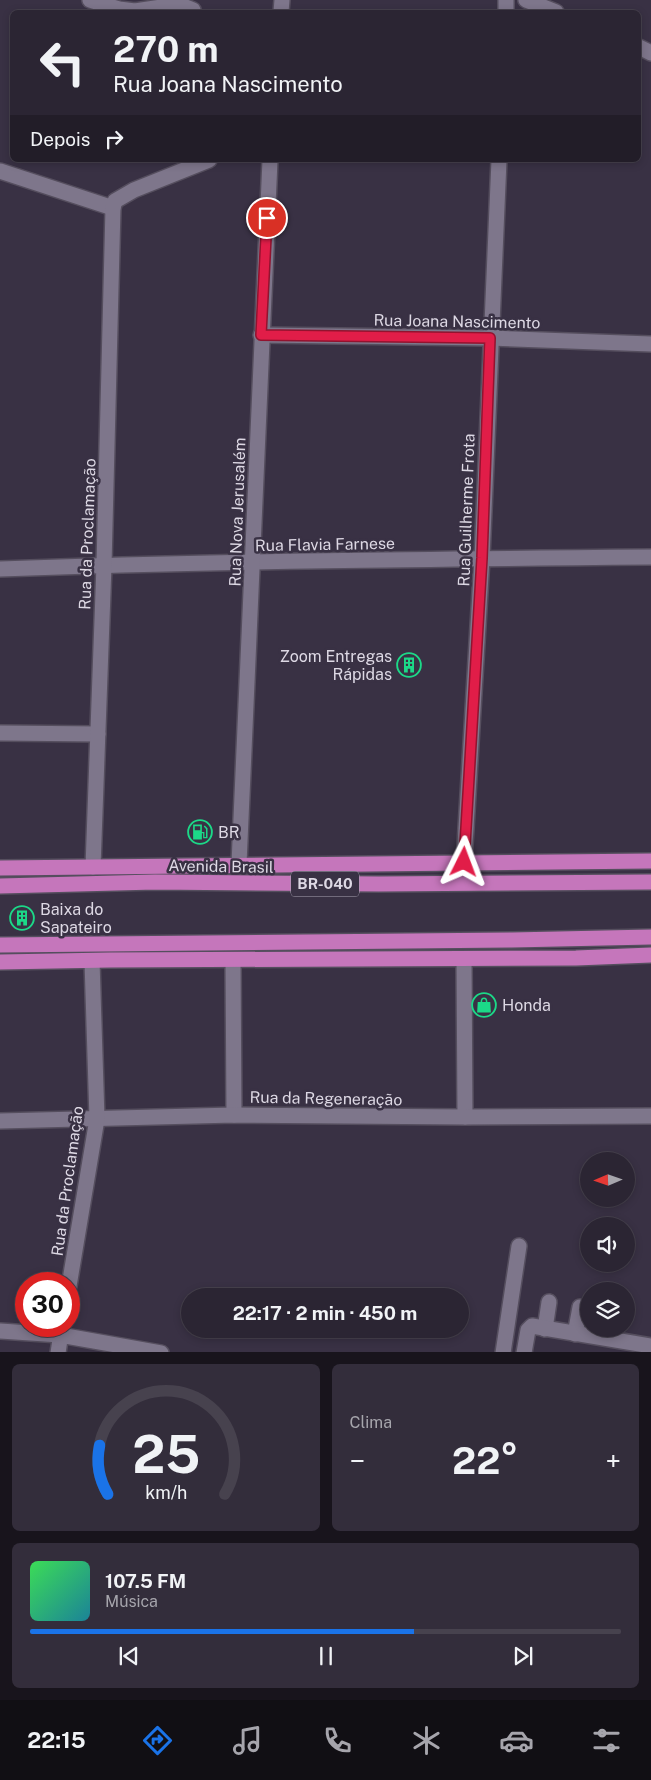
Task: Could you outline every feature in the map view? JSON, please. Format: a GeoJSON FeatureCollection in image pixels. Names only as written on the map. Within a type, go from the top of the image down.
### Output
{"type":"FeatureCollection","features":[{"type":"Feature","properties":{"kind":"highway","name":"Avenida Brasil"},"geometry":{"type":"LineString","coordinates":[[0,868],[651,861]]}},
{"type":"Feature","properties":{"kind":"highway"},"geometry":{"type":"LineString","coordinates":[[606,882],[651,877]]}},
{"type":"Feature","properties":{"kind":"highway","name":"Avenida Brasil"},"geometry":{"type":"LineString","coordinates":[[0,886],[155,882],[379,884],[651,882]]}},
{"type":"Feature","properties":{"kind":"highway"},"geometry":{"type":"LineString","coordinates":[[0,945],[651,937]]}},
{"type":"Feature","properties":{"kind":"highway"},"geometry":{"type":"LineString","coordinates":[[512,940],[552,947],[651,947]]}},
{"type":"Feature","properties":{"kind":"highway"},"geometry":{"type":"LineString","coordinates":[[0,962],[464,959],[651,955]]}},
{"type":"Feature","properties":{"kind":"street"},"geometry":{"type":"LineString","coordinates":[[90,0],[127,10]]}},
{"type":"Feature","properties":{"kind":"street"},"geometry":{"type":"LineString","coordinates":[[526,0],[551,10]]}},
{"type":"Feature","properties":{"kind":"street"},"geometry":{"type":"LineString","coordinates":[[142,10],[174,5],[196,7]]}},
{"type":"Feature","properties":{"kind":"street"},"geometry":{"type":"LineString","coordinates":[[0,171],[113,205],[174,166],[197,162]]}},
{"type":"Feature","properties":{"kind":"street","name":"Rua Nova Jerusalém"},"geometry":{"type":"LineString","coordinates":[[239,864],[270,162]]}},
{"type":"Feature","properties":{"kind":"street","name":"Rua Guilherme Frota"},"geometry":{"type":"LineString","coordinates":[[464,862],[482,558],[499,162]]}},
{"type":"Feature","properties":{"kind":"street","name":"Rua da Proclamação"},"geometry":{"type":"LineString","coordinates":[[93,867],[104,565],[113,205]]}},
{"type":"Feature","properties":{"kind":"street","name":"Rua Joana Nascimento"},"geometry":{"type":"LineString","coordinates":[[261,335],[490,338],[651,344]]}},
{"type":"Feature","properties":{"kind":"street","name":"Rua Flavia Farnese"},"geometry":{"type":"LineString","coordinates":[[0,569],[104,565],[482,558],[651,557]]}},
{"type":"Feature","properties":{"kind":"street"},"geometry":{"type":"LineString","coordinates":[[0,733],[98,734]]}},
{"type":"Feature","properties":{"kind":"street"},"geometry":{"type":"LineString","coordinates":[[464,959],[465,1117]]}},
{"type":"Feature","properties":{"kind":"street","name":"Rua da Proclamação"},"geometry":{"type":"LineString","coordinates":[[71,1272],[97,1120],[92,960]]}},
{"type":"Feature","properties":{"kind":"street"},"geometry":{"type":"LineString","coordinates":[[233,960],[234,1115]]}},
{"type":"Feature","properties":{"kind":"street","name":"Rua da Regeneração"},"geometry":{"type":"LineString","coordinates":[[0,1121],[234,1115],[651,1116]]}},
{"type":"Feature","properties":{"kind":"street"},"geometry":{"type":"LineString","coordinates":[[503,1352],[519,1246]]}},
{"type":"Feature","properties":{"kind":"street"},"geometry":{"type":"LineString","coordinates":[[545,1328],[549,1302]]}},
{"type":"Feature","properties":{"kind":"street"},"geometry":{"type":"LineString","coordinates":[[575,1334],[580,1307]]}},
{"type":"Feature","properties":{"kind":"street"},"geometry":{"type":"LineString","coordinates":[[524,1352],[530,1327],[651,1346]]}},
{"type":"Feature","properties":{"kind":"street"},"geometry":{"type":"LineString","coordinates":[[0,1330],[15,1330]]}},
{"type":"Feature","properties":{"kind":"street"},"geometry":{"type":"LineString","coordinates":[[80,1335],[161,1352]]}},
{"type":"Feature","properties":{"kind":"street"},"geometry":{"type":"LineString","coordinates":[[58,1352],[60,1337]]}},
{"type":"Feature","properties":{"kind":"place","name":"Zoom Entregas Rápidas"},"geometry":{"type":"Point","coordinates":[409,665]}},
{"type":"Feature","properties":{"kind":"place","name":"BR"},"geometry":{"type":"Point","coordinates":[200,832]}},
{"type":"Feature","properties":{"kind":"place","name":"Baixa do Sapateiro"},"geometry":{"type":"Point","coordinates":[22,918]}},
{"type":"Feature","properties":{"kind":"place","name":"Honda"},"geometry":{"type":"Point","coordinates":[484,1005]}},
{"type":"Feature","properties":{"kind":"route"},"geometry":{"type":"LineString","coordinates":[[267,218],[261,335],[490,338],[482,558],[464,862]]}}]}
